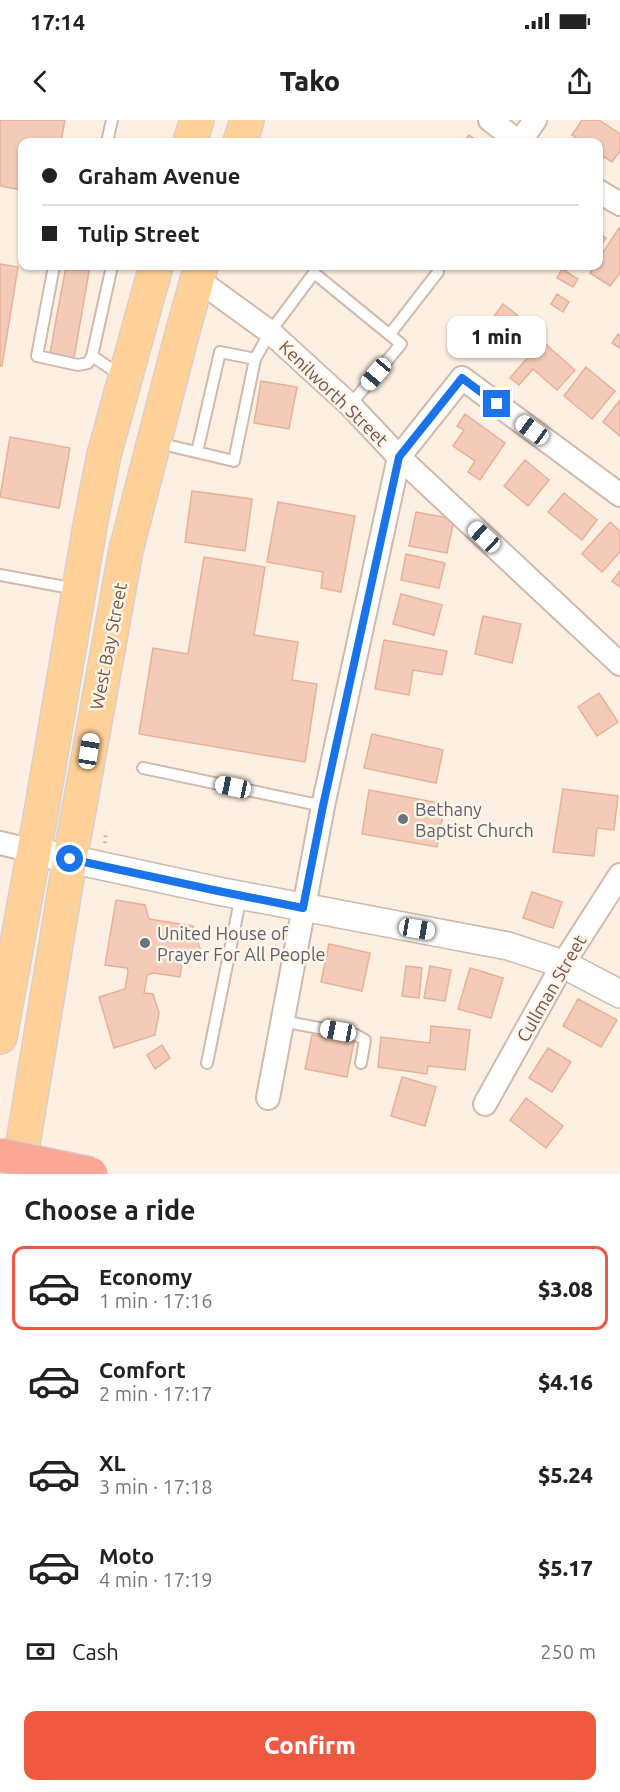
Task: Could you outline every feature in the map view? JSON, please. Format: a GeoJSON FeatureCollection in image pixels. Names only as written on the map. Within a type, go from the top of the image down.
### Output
{"type":"FeatureCollection","features":[{"type":"Feature","properties":{"kind":"highway"},"geometry":{"type":"LineString","coordinates":[[0,1155],[91,1174]]}},
{"type":"Feature","properties":{"kind":"main road"},"geometry":{"type":"LineString","coordinates":[[191,138],[196,120]]}},
{"type":"Feature","properties":{"kind":"main road"},"geometry":{"type":"LineString","coordinates":[[241,138],[247,120]]}},
{"type":"Feature","properties":{"kind":"main road","name":"West Bay Street"},"geometry":{"type":"LineString","coordinates":[[0,1037],[80,590],[90,520],[124,377],[155,270]]}},
{"type":"Feature","properties":{"kind":"main road","name":"West Bay Street"},"geometry":{"type":"LineString","coordinates":[[18,1174],[70,859],[126,549],[199,272]]}},
{"type":"Feature","properties":{"kind":"street"},"geometry":{"type":"LineString","coordinates":[[490,120],[515,138]]}},
{"type":"Feature","properties":{"kind":"street"},"geometry":{"type":"LineString","coordinates":[[523,138],[535,120]]}},
{"type":"Feature","properties":{"kind":"street"},"geometry":{"type":"LineString","coordinates":[[603,194],[620,204]]}},
{"type":"Feature","properties":{"kind":"street","name":"Kenilworth Street"},"geometry":{"type":"LineString","coordinates":[[199,272],[270,332],[350,405],[399,457],[620,664]]}},
{"type":"Feature","properties":{"kind":"street"},"geometry":{"type":"LineString","coordinates":[[268,1098],[323,806],[399,457],[462,378],[620,495]]}},
{"type":"Feature","properties":{"kind":"street"},"geometry":{"type":"LineString","coordinates":[[0,843],[241,896],[508,946],[563,964],[620,994]]}},
{"type":"Feature","properties":{"kind":"street","name":"Cullman Street"},"geometry":{"type":"LineString","coordinates":[[485,1104],[563,964],[620,875]]}},
{"type":"Feature","properties":{"kind":"lane"},"geometry":{"type":"LineString","coordinates":[[108,138],[112,120]]}},
{"type":"Feature","properties":{"kind":"lane"},"geometry":{"type":"LineString","coordinates":[[53,270],[37,356],[78,366],[88,363],[92,356],[111,270]]}},
{"type":"Feature","properties":{"kind":"lane"},"geometry":{"type":"LineString","coordinates":[[390,334],[438,272]]}},
{"type":"Feature","properties":{"kind":"lane"},"geometry":{"type":"LineString","coordinates":[[154,442],[234,460],[255,359],[270,332],[314,273],[401,344],[350,405]]}},
{"type":"Feature","properties":{"kind":"lane"},"geometry":{"type":"LineString","coordinates":[[197,452],[220,352],[255,359]]}},
{"type":"Feature","properties":{"kind":"lane"},"geometry":{"type":"LineString","coordinates":[[92,356],[124,377]]}},
{"type":"Feature","properties":{"kind":"lane"},"geometry":{"type":"LineString","coordinates":[[0,575],[80,590]]}},
{"type":"Feature","properties":{"kind":"lane"},"geometry":{"type":"LineString","coordinates":[[143,768],[323,806]]}},
{"type":"Feature","properties":{"kind":"lane"},"geometry":{"type":"LineString","coordinates":[[207,1063],[241,896]]}},
{"type":"Feature","properties":{"kind":"lane"},"geometry":{"type":"LineString","coordinates":[[282,1020],[356,1035],[365,1040],[361,1063]]}},
{"type":"Feature","properties":{"kind":"path"},"geometry":{"type":"LineString","coordinates":[[104,844],[108,830]]}},
{"type":"Feature","properties":{"kind":"building"},"geometry":{"type":"Polygon","coordinates":[[[0,120],[65,120],[62,138],[18,138],[18,189],[0,186],[0,120]]]}},
{"type":"Feature","properties":{"kind":"building"},"geometry":{"type":"Polygon","coordinates":[[[582,120],[599,120],[620,134],[620,151],[612,162],[603,156],[603,138],[576,138],[572,135],[582,120]]]}},
{"type":"Feature","properties":{"kind":"building"},"geometry":{"type":"Polygon","coordinates":[[[619,228],[620,273],[610,286],[590,273],[592,270],[603,270],[603,252],[619,228]]]}},
{"type":"Feature","properties":{"kind":"building"},"geometry":{"type":"Polygon","coordinates":[[[0,264],[18,267],[2,366],[0,366],[0,264]]]}},
{"type":"Feature","properties":{"kind":"building"},"geometry":{"type":"Polygon","coordinates":[[[65,270],[89,270],[74,358],[50,353],[65,270]]]}},
{"type":"Feature","properties":{"kind":"building"},"geometry":{"type":"Polygon","coordinates":[[[564,270],[578,279],[573,287],[557,278],[564,270]]]}},
{"type":"Feature","properties":{"kind":"building"},"geometry":{"type":"Polygon","coordinates":[[[557,294],[569,302],[563,312],[551,304],[557,294]]]}},
{"type":"Feature","properties":{"kind":"building"},"geometry":{"type":"Polygon","coordinates":[[[503,304],[536,330],[517,356],[483,331],[503,304]]]}},
{"type":"Feature","properties":{"kind":"building"},"geometry":{"type":"Polygon","coordinates":[[[618,334],[620,336],[620,348],[612,343],[618,334]]]}},
{"type":"Feature","properties":{"kind":"building"},"geometry":{"type":"Polygon","coordinates":[[[542,341],[575,370],[557,390],[533,369],[519,385],[510,378],[542,341]]]}},
{"type":"Feature","properties":{"kind":"building"},"geometry":{"type":"Polygon","coordinates":[[[586,367],[615,391],[592,419],[564,396],[586,367]]]}},
{"type":"Feature","properties":{"kind":"building"},"geometry":{"type":"Polygon","coordinates":[[[261,381],[297,387],[289,429],[254,423],[261,381]]]}},
{"type":"Feature","properties":{"kind":"building"},"geometry":{"type":"Polygon","coordinates":[[[620,400],[620,436],[603,422],[620,400]]]}},
{"type":"Feature","properties":{"kind":"building"},"geometry":{"type":"Polygon","coordinates":[[[465,414],[505,443],[480,480],[468,472],[475,461],[453,446],[464,430],[457,426],[465,414]]]}},
{"type":"Feature","properties":{"kind":"building"},"geometry":{"type":"Polygon","coordinates":[[[10,437],[70,448],[59,508],[0,497],[10,437]]]}},
{"type":"Feature","properties":{"kind":"building"},"geometry":{"type":"Polygon","coordinates":[[[525,460],[549,480],[528,506],[504,486],[525,460]]]}},
{"type":"Feature","properties":{"kind":"building"},"geometry":{"type":"Polygon","coordinates":[[[192,491],[252,499],[245,551],[185,542],[192,491]]]}},
{"type":"Feature","properties":{"kind":"building"},"geometry":{"type":"Polygon","coordinates":[[[564,493],[597,520],[582,540],[548,512],[564,493]]]}},
{"type":"Feature","properties":{"kind":"building"},"geometry":{"type":"Polygon","coordinates":[[[278,502],[355,516],[341,592],[321,588],[323,572],[267,562],[278,502]]]}},
{"type":"Feature","properties":{"kind":"building"},"geometry":{"type":"Polygon","coordinates":[[[416,512],[454,519],[447,553],[409,546],[416,512]]]}},
{"type":"Feature","properties":{"kind":"building"},"geometry":{"type":"Polygon","coordinates":[[[610,522],[620,531],[620,552],[602,572],[582,554],[610,522]]]}},
{"type":"Feature","properties":{"kind":"building"},"geometry":{"type":"Polygon","coordinates":[[[406,554],[445,563],[439,588],[401,580],[406,554]]]}},
{"type":"Feature","properties":{"kind":"building"},"geometry":{"type":"Polygon","coordinates":[[[204,557],[265,567],[254,635],[298,642],[292,680],[317,684],[305,762],[139,734],[153,648],[188,654],[204,557]]]}},
{"type":"Feature","properties":{"kind":"building"},"geometry":{"type":"Polygon","coordinates":[[[620,571],[620,587],[612,581],[620,571]]]}},
{"type":"Feature","properties":{"kind":"building"},"geometry":{"type":"Polygon","coordinates":[[[401,594],[442,605],[434,635],[393,624],[401,594]]]}},
{"type":"Feature","properties":{"kind":"building"},"geometry":{"type":"Polygon","coordinates":[[[483,616],[521,624],[512,663],[475,654],[483,616]]]}},
{"type":"Feature","properties":{"kind":"building"},"geometry":{"type":"Polygon","coordinates":[[[384,640],[447,651],[442,675],[413,670],[409,695],[375,689],[384,640]]]}},
{"type":"Feature","properties":{"kind":"building"},"geometry":{"type":"Polygon","coordinates":[[[599,693],[618,722],[597,736],[578,707],[599,693]]]}},
{"type":"Feature","properties":{"kind":"building"},"geometry":{"type":"Polygon","coordinates":[[[372,734],[443,750],[436,783],[364,768],[372,734]]]}},
{"type":"Feature","properties":{"kind":"building"},"geometry":{"type":"Polygon","coordinates":[[[563,789],[618,796],[614,830],[597,828],[594,856],[553,852],[563,789]]]}},
{"type":"Feature","properties":{"kind":"building","name":"Bethany Baptist Church"},"geometry":{"type":"Polygon","coordinates":[[[369,790],[445,804],[437,847],[362,834],[369,790]]]}},
{"type":"Feature","properties":{"kind":"building"},"geometry":{"type":"Polygon","coordinates":[[[532,892],[562,902],[553,928],[523,918],[532,892]]]}},
{"type":"Feature","properties":{"kind":"building"},"geometry":{"type":"Polygon","coordinates":[[[116,900],[145,905],[149,919],[193,926],[201,952],[200,958],[182,963],[180,977],[154,973],[147,975],[144,993],[153,994],[159,1013],[155,1035],[114,1048],[99,997],[125,989],[128,972],[127,968],[105,965],[116,900]]]}},
{"type":"Feature","properties":{"kind":"building"},"geometry":{"type":"Polygon","coordinates":[[[329,944],[370,953],[362,991],[321,982],[329,944]]]}},
{"type":"Feature","properties":{"kind":"building"},"geometry":{"type":"Polygon","coordinates":[[[406,966],[422,968],[419,998],[402,996],[406,966]]]}},
{"type":"Feature","properties":{"kind":"building"},"geometry":{"type":"Polygon","coordinates":[[[430,966],[451,970],[445,1001],[424,998],[430,966]]]}},
{"type":"Feature","properties":{"kind":"building"},"geometry":{"type":"Polygon","coordinates":[[[470,968],[503,978],[491,1018],[458,1009],[470,968]]]}},
{"type":"Feature","properties":{"kind":"building"},"geometry":{"type":"Polygon","coordinates":[[[578,999],[617,1020],[601,1047],[563,1026],[578,999]]]}},
{"type":"Feature","properties":{"kind":"building"},"geometry":{"type":"Polygon","coordinates":[[[431,1026],[470,1030],[465,1070],[428,1066],[427,1074],[378,1067],[381,1037],[430,1043],[431,1026]]]}},
{"type":"Feature","properties":{"kind":"building"},"geometry":{"type":"Polygon","coordinates":[[[312,1035],[354,1042],[347,1077],[305,1069],[312,1035]]]}},
{"type":"Feature","properties":{"kind":"building"},"geometry":{"type":"Polygon","coordinates":[[[162,1045],[170,1058],[155,1069],[147,1055],[162,1045]]]}},
{"type":"Feature","properties":{"kind":"building"},"geometry":{"type":"Polygon","coordinates":[[[548,1048],[571,1062],[552,1092],[529,1078],[548,1048]]]}},
{"type":"Feature","properties":{"kind":"building"},"geometry":{"type":"Polygon","coordinates":[[[402,1077],[436,1087],[425,1126],[391,1116],[402,1077]]]}},
{"type":"Feature","properties":{"kind":"building"},"geometry":{"type":"Polygon","coordinates":[[[526,1098],[563,1126],[546,1148],[510,1120],[526,1098]]]}},
{"type":"Feature","properties":{"kind":"place","name":"Bethany Baptist Church"},"geometry":{"type":"Point","coordinates":[403,819]}},
{"type":"Feature","properties":{"kind":"place","name":"United House of Prayer For All People"},"geometry":{"type":"Point","coordinates":[145,943]}},
{"type":"Feature","properties":{"kind":"route"},"geometry":{"type":"LineString","coordinates":[[70,859],[303,908],[399,457],[462,378],[497,404]]}}]}
